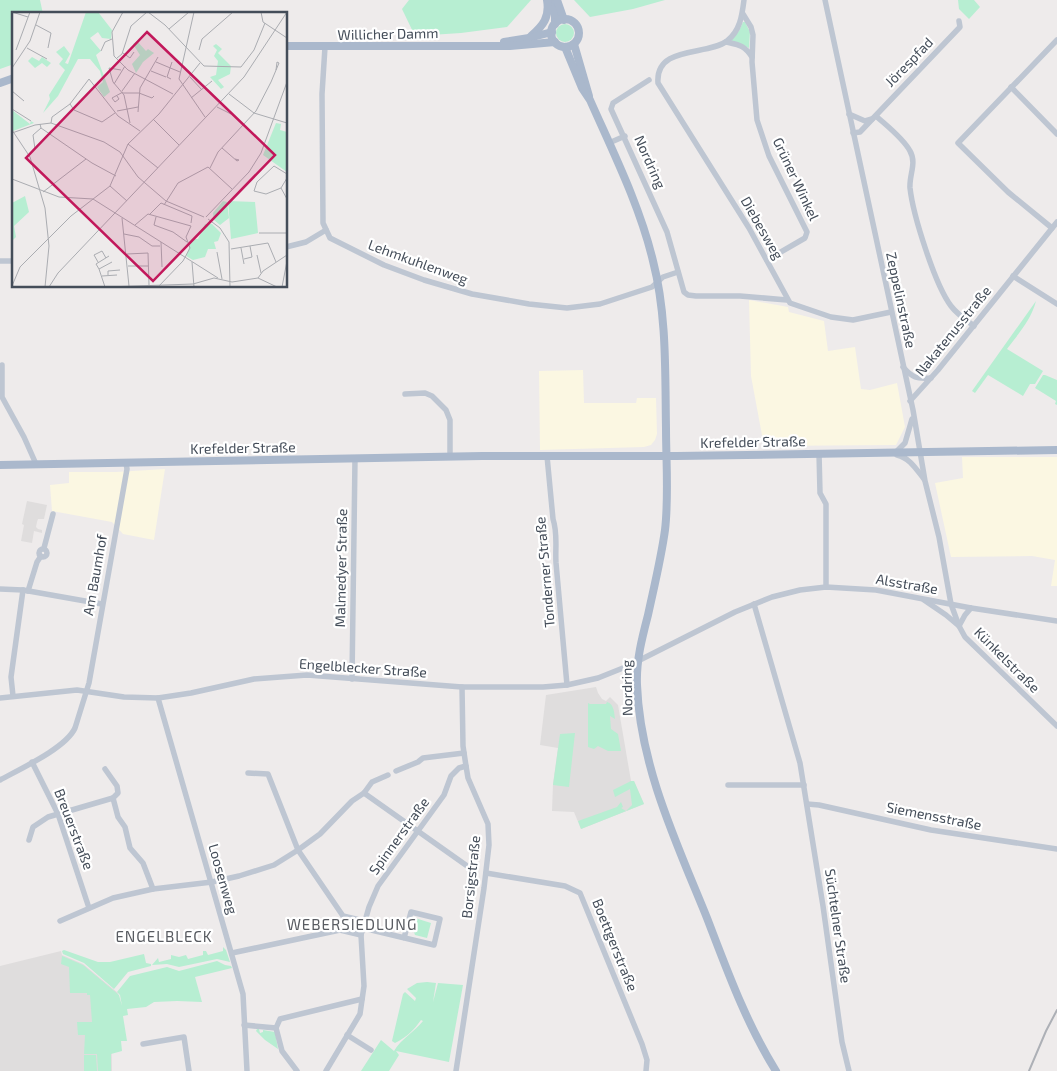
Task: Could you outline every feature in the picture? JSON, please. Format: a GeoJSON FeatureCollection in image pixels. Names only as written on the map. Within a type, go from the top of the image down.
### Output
{"type":"FeatureCollection","features":[{"type":"Feature","properties":{"kind":"main road"},"geometry":{"type":"LineString","coordinates":[[549,0],[555,14],[555,42],[565,47],[574,44],[579,37],[578,28],[573,22],[564,20]]}},
{"type":"Feature","properties":{"kind":"main road"},"geometry":{"type":"LineString","coordinates":[[529,38],[545,22],[549,0]]}},
{"type":"Feature","properties":{"kind":"main road"},"geometry":{"type":"LineString","coordinates":[[557,0],[564,20]]}},
{"type":"Feature","properties":{"kind":"main road"},"geometry":{"type":"LineString","coordinates":[[554,28],[564,20]]}},
{"type":"Feature","properties":{"kind":"main road","name":"Willicher Damm"},"geometry":{"type":"LineString","coordinates":[[490,45],[529,38],[554,28]]}},
{"type":"Feature","properties":{"kind":"main road","name":"Willicher Damm"},"geometry":{"type":"LineString","coordinates":[[288,46],[510,46],[555,42]]}},
{"type":"Feature","properties":{"kind":"main road","name":"Nordring"},"geometry":{"type":"LineString","coordinates":[[574,44],[590,100]]}},
{"type":"Feature","properties":{"kind":"main road","name":"Nordring"},"geometry":{"type":"LineString","coordinates":[[565,47],[582,88],[590,100],[640,219],[653,259],[658,282],[665,350],[667,504],[659,566],[637,662],[640,722],[656,786],[692,883],[745,1013],[764,1052],[776,1071]]}},
{"type":"Feature","properties":{"kind":"main road"},"geometry":{"type":"LineString","coordinates":[[0,83],[12,79]]}},
{"type":"Feature","properties":{"kind":"main road","name":"Krefelder Straße"},"geometry":{"type":"LineString","coordinates":[[0,465],[450,457],[1057,450]]}},
{"type":"Feature","properties":{"kind":"street"},"geometry":{"type":"LineString","coordinates":[[744,0],[739,25],[726,42],[746,49],[752,57]]}},
{"type":"Feature","properties":{"kind":"street","name":"Zeppelinstraße"},"geometry":{"type":"LineString","coordinates":[[825,0],[902,366],[913,410],[925,481],[940,536],[951,604]]}},
{"type":"Feature","properties":{"kind":"street","name":"Grüner Winkel"},"geometry":{"type":"LineString","coordinates":[[742,14],[753,35],[754,102],[757,120],[779,178],[808,232],[805,238],[767,260]]}},
{"type":"Feature","properties":{"kind":"street","name":"Jörespfad"},"geometry":{"type":"LineString","coordinates":[[853,133],[860,132],[960,27],[959,21]]}},
{"type":"Feature","properties":{"kind":"street"},"geometry":{"type":"LineString","coordinates":[[1052,228],[1008,192],[958,143],[1057,40]]}},
{"type":"Feature","properties":{"kind":"street","name":"Diebesweg"},"geometry":{"type":"LineString","coordinates":[[726,42],[688,52],[665,62],[657,78],[658,84],[749,228],[787,300]]}},
{"type":"Feature","properties":{"kind":"street"},"geometry":{"type":"LineString","coordinates":[[288,246],[306,242],[326,230],[323,223],[322,104],[325,47]]}},
{"type":"Feature","properties":{"kind":"street","name":"Nordring"},"geometry":{"type":"LineString","coordinates":[[649,80],[613,103],[611,109],[667,232],[684,292],[691,296],[740,296],[787,300]]}},
{"type":"Feature","properties":{"kind":"street"},"geometry":{"type":"LineString","coordinates":[[1011,87],[1057,134]]}},
{"type":"Feature","properties":{"kind":"street"},"geometry":{"type":"LineString","coordinates":[[849,114],[864,121],[874,117],[910,150],[914,161],[910,176],[910,188],[915,212],[940,288],[951,306],[974,326]]}},
{"type":"Feature","properties":{"kind":"street"},"geometry":{"type":"LineString","coordinates":[[608,143],[624,136]]}},
{"type":"Feature","properties":{"kind":"street","name":"Nakatenusstraße"},"geometry":{"type":"LineString","coordinates":[[910,400],[974,326],[1057,222]]}},
{"type":"Feature","properties":{"kind":"street","name":"Lehmkuhlenweg"},"geometry":{"type":"LineString","coordinates":[[326,230],[330,238],[359,254],[416,277],[472,294],[524,303],[566,308],[600,304],[652,287],[658,282]]}},
{"type":"Feature","properties":{"kind":"street"},"geometry":{"type":"LineString","coordinates":[[658,282],[663,277],[678,272]]}},
{"type":"Feature","properties":{"kind":"street"},"geometry":{"type":"LineString","coordinates":[[1013,276],[1057,304]]}},
{"type":"Feature","properties":{"kind":"street"},"geometry":{"type":"LineString","coordinates":[[787,300],[794,305],[822,314],[853,320],[891,312]]}},
{"type":"Feature","properties":{"kind":"street"},"geometry":{"type":"LineString","coordinates":[[2,365],[2,397],[24,437],[36,464]]}},
{"type":"Feature","properties":{"kind":"street"},"geometry":{"type":"LineString","coordinates":[[902,366],[918,379],[931,378]]}},
{"type":"Feature","properties":{"kind":"street"},"geometry":{"type":"LineString","coordinates":[[405,394],[426,393],[432,396],[446,410],[450,420],[450,457]]}},
{"type":"Feature","properties":{"kind":"street"},"geometry":{"type":"LineString","coordinates":[[892,452],[903,447],[909,435],[913,410]]}},
{"type":"Feature","properties":{"kind":"street"},"geometry":{"type":"LineString","coordinates":[[892,452],[907,458],[925,481]]}},
{"type":"Feature","properties":{"kind":"street"},"geometry":{"type":"LineString","coordinates":[[819,453],[820,492],[826,504],[826,587]]}},
{"type":"Feature","properties":{"kind":"street","name":"Tonderner Straße"},"geometry":{"type":"LineString","coordinates":[[547,456],[553,518],[556,527],[556,563],[567,685]]}},
{"type":"Feature","properties":{"kind":"street","name":"Malmedyer Straße"},"geometry":{"type":"LineString","coordinates":[[352,679],[356,459]]}},
{"type":"Feature","properties":{"kind":"street","name":"Am Baumhof"},"geometry":{"type":"LineString","coordinates":[[87,691],[127,469],[126,463]]}},
{"type":"Feature","properties":{"kind":"street"},"geometry":{"type":"LineString","coordinates":[[13,696],[11,677],[26,590],[36,562],[41,556],[39,551],[44,548],[53,514]]}},
{"type":"Feature","properties":{"kind":"street","name":"Alsstraße"},"geometry":{"type":"LineString","coordinates":[[754,604],[781,594],[826,587],[876,590],[1057,622]]}},
{"type":"Feature","properties":{"kind":"street"},"geometry":{"type":"LineString","coordinates":[[0,589],[26,590],[102,604]]}},
{"type":"Feature","properties":{"kind":"street"},"geometry":{"type":"LineString","coordinates":[[922,599],[959,626],[965,614],[972,608]]}},
{"type":"Feature","properties":{"kind":"street","name":"Engelblecker Straße"},"geometry":{"type":"LineString","coordinates":[[0,698],[77,690],[124,697],[158,698],[191,693],[254,679],[307,675],[462,687],[543,687],[567,685],[598,678],[637,662],[754,604]]}},
{"type":"Feature","properties":{"kind":"street","name":"Süchtelner Straße"},"geometry":{"type":"LineString","coordinates":[[754,604],[800,763],[842,1042],[849,1071]]}},
{"type":"Feature","properties":{"kind":"street","name":"Künkelstraße"},"geometry":{"type":"LineString","coordinates":[[951,604],[965,637],[1057,726]]}},
{"type":"Feature","properties":{"kind":"street","name":"Borsigstraße"},"geometry":{"type":"LineString","coordinates":[[456,1071],[489,845],[488,824],[468,778],[464,753],[462,687]]}},
{"type":"Feature","properties":{"kind":"street"},"geometry":{"type":"LineString","coordinates":[[0,780],[62,744],[72,735],[87,691]]}},
{"type":"Feature","properties":{"kind":"street","name":"Loosenweg"},"geometry":{"type":"LineString","coordinates":[[158,698],[243,994],[246,1071]]}},
{"type":"Feature","properties":{"kind":"street"},"geometry":{"type":"LineString","coordinates":[[396,772],[423,758],[464,753]]}},
{"type":"Feature","properties":{"kind":"street","name":"Breuerstraße"},"geometry":{"type":"LineString","coordinates":[[32,762],[58,814],[89,908]]}},
{"type":"Feature","properties":{"kind":"street","name":"Spinnerstraße"},"geometry":{"type":"LineString","coordinates":[[326,1071],[360,1014],[364,986],[361,935],[364,921],[378,886],[444,796],[451,776],[459,768],[466,766]]}},
{"type":"Feature","properties":{"kind":"street"},"geometry":{"type":"LineString","coordinates":[[29,840],[33,827],[48,817],[113,798],[118,793],[117,786],[105,769]]}},
{"type":"Feature","properties":{"kind":"street"},"geometry":{"type":"LineString","coordinates":[[248,773],[268,774],[298,850],[343,916],[364,921]]}},
{"type":"Feature","properties":{"kind":"street"},"geometry":{"type":"LineString","coordinates":[[60,921],[113,898],[153,889],[212,882],[239,876],[274,864],[320,834],[352,802],[364,793],[372,782],[388,775]]}},
{"type":"Feature","properties":{"kind":"street"},"geometry":{"type":"LineString","coordinates":[[728,785],[804,785]]}},
{"type":"Feature","properties":{"kind":"street"},"geometry":{"type":"LineString","coordinates":[[364,793],[470,868]]}},
{"type":"Feature","properties":{"kind":"street"},"geometry":{"type":"LineString","coordinates":[[113,798],[130,848],[143,863],[153,889]]}},
{"type":"Feature","properties":{"kind":"street","name":"Siemensstraße"},"geometry":{"type":"LineString","coordinates":[[807,804],[938,831],[1057,849]]}},
{"type":"Feature","properties":{"kind":"street","name":"Boettgerstraße"},"geometry":{"type":"LineString","coordinates":[[486,873],[565,886],[580,893],[642,1044],[646,1060],[646,1071]]}},
{"type":"Feature","properties":{"kind":"street"},"geometry":{"type":"LineString","coordinates":[[363,928],[404,938],[434,945],[440,919],[410,912],[404,938]]}},
{"type":"Feature","properties":{"kind":"street"},"geometry":{"type":"LineString","coordinates":[[232,953],[340,930],[361,935]]}},
{"type":"Feature","properties":{"kind":"street"},"geometry":{"type":"LineString","coordinates":[[297,1071],[282,1051],[276,1028],[280,1019],[362,999]]}},
{"type":"Feature","properties":{"kind":"street"},"geometry":{"type":"LineString","coordinates":[[244,1025],[276,1028]]}},
{"type":"Feature","properties":{"kind":"street"},"geometry":{"type":"LineString","coordinates":[[347,1035],[371,1050]]}},
{"type":"Feature","properties":{"kind":"street"},"geometry":{"type":"LineString","coordinates":[[142,1044],[184,1037],[189,1071]]}},
{"type":"Feature","properties":{"kind":"shaded area"},"geometry":{"type":"Polygon","coordinates":[[[749,300],[788,307],[789,312],[824,321],[828,351],[855,347],[861,389],[870,390],[897,383],[905,427],[896,445],[764,446],[751,376],[749,300]]]}},
{"type":"Feature","properties":{"kind":"shaded area"},"geometry":{"type":"Polygon","coordinates":[[[583,370],[584,403],[636,403],[637,398],[656,398],[657,434],[651,445],[644,447],[540,450],[539,371],[583,370]]]}},
{"type":"Feature","properties":{"kind":"shaded area"},"geometry":{"type":"Polygon","coordinates":[[[962,457],[1057,457],[1057,586],[1051,586],[1055,560],[1032,556],[951,557],[935,483],[963,478],[962,457]]]}},
{"type":"Feature","properties":{"kind":"shaded area"},"geometry":{"type":"Polygon","coordinates":[[[165,469],[154,540],[123,534],[112,522],[52,511],[50,485],[69,483],[69,472],[165,469]]]}},
{"type":"Feature","properties":{"kind":"shaded area"},"geometry":{"type":"Polygon","coordinates":[[[27,501],[47,505],[44,519],[38,519],[36,527],[42,530],[42,533],[34,531],[32,543],[21,541],[24,525],[22,524],[27,501]]]}},
{"type":"Feature","properties":{"kind":"shaded area"},"geometry":{"type":"Polygon","coordinates":[[[596,687],[602,699],[606,701],[610,697],[618,705],[631,781],[634,781],[644,804],[581,829],[574,812],[552,811],[553,784],[558,748],[540,745],[546,695],[596,687]]]}},
{"type":"Feature","properties":{"kind":"shaded area"},"geometry":{"type":"Polygon","coordinates":[[[61,951],[62,955],[83,964],[118,993],[111,1016],[112,1071],[0,1071],[0,966],[61,951]]]}},
{"type":"Feature","properties":{"kind":"green space"},"geometry":{"type":"Polygon","coordinates":[[[0,0],[40,0],[43,12],[12,12],[12,65],[0,69],[0,0]]]}},
{"type":"Feature","properties":{"kind":"green space"},"geometry":{"type":"Polygon","coordinates":[[[409,0],[531,0],[507,27],[415,36],[402,9],[409,0]]]}},
{"type":"Feature","properties":{"kind":"green space"},"geometry":{"type":"Polygon","coordinates":[[[574,0],[665,0],[633,9],[590,17],[574,0]]]}},
{"type":"Feature","properties":{"kind":"green space"},"geometry":{"type":"Polygon","coordinates":[[[958,0],[974,0],[980,7],[969,19],[959,9],[958,0]]]}},
{"type":"Feature","properties":{"kind":"green space"},"geometry":{"type":"Polygon","coordinates":[[[743,22],[745,22],[750,32],[749,48],[731,39],[739,31],[743,22]]]}},
{"type":"Feature","properties":{"kind":"green space"},"geometry":{"type":"Polygon","coordinates":[[[561,24],[569,24],[574,29],[572,40],[561,42],[556,37],[556,29],[561,24]]]}},
{"type":"Feature","properties":{"kind":"green space"},"geometry":{"type":"Polygon","coordinates":[[[1036,301],[1028,320],[1007,349],[1043,371],[1035,384],[1030,384],[1023,396],[988,375],[975,393],[972,391],[1036,301]]]}},
{"type":"Feature","properties":{"kind":"green space"},"geometry":{"type":"Polygon","coordinates":[[[1043,375],[1057,380],[1057,405],[1055,404],[1056,401],[1035,388],[1043,375]]]}},
{"type":"Feature","properties":{"kind":"green space"},"geometry":{"type":"Polygon","coordinates":[[[607,702],[613,709],[615,719],[610,716],[611,729],[618,734],[621,751],[608,751],[598,746],[594,749],[588,747],[588,703],[606,704],[607,702]]]}},
{"type":"Feature","properties":{"kind":"green space"},"geometry":{"type":"Polygon","coordinates":[[[575,733],[569,787],[553,785],[560,734],[575,733]]]}},
{"type":"Feature","properties":{"kind":"green space"},"geometry":{"type":"Polygon","coordinates":[[[634,781],[644,804],[581,829],[578,821],[617,807],[621,802],[623,807],[621,808],[626,811],[632,805],[630,789],[615,797],[613,790],[634,781]]]}},
{"type":"Feature","properties":{"kind":"green space"},"geometry":{"type":"Polygon","coordinates":[[[415,918],[431,923],[427,938],[415,935],[411,930],[415,918]]]}},
{"type":"Feature","properties":{"kind":"green space"},"geometry":{"type":"Polygon","coordinates":[[[223,947],[230,962],[217,959],[179,967],[167,964],[152,965],[158,958],[159,962],[171,959],[171,955],[179,957],[186,955],[188,959],[203,955],[203,951],[206,951],[208,955],[223,951],[223,947]]]}},
{"type":"Feature","properties":{"kind":"green space"},"geometry":{"type":"Polygon","coordinates":[[[64,950],[98,962],[110,962],[144,954],[146,963],[151,964],[151,966],[128,972],[114,989],[84,963],[63,954],[62,951],[64,950]]]}},
{"type":"Feature","properties":{"kind":"green space"},"geometry":{"type":"Polygon","coordinates":[[[62,956],[83,965],[119,995],[122,1006],[120,995],[117,992],[130,976],[167,967],[179,971],[217,961],[232,968],[195,977],[202,1002],[154,1002],[146,1007],[127,1009],[128,1015],[123,1016],[127,1041],[121,1041],[122,1051],[111,1054],[111,1071],[98,1071],[97,1054],[84,1054],[85,1035],[78,1035],[77,1022],[92,1022],[90,995],[87,995],[87,993],[70,993],[69,967],[61,964],[62,956]]]}},
{"type":"Feature","properties":{"kind":"green space"},"geometry":{"type":"Polygon","coordinates":[[[417,983],[436,983],[433,1002],[438,983],[463,985],[449,1062],[396,1051],[399,1055],[389,1071],[361,1071],[381,1040],[394,1051],[423,1021],[421,1020],[403,1038],[395,1043],[392,1041],[403,994],[405,992],[415,1001],[416,998],[407,989],[417,983]]]}},
{"type":"Feature","properties":{"kind":"green space"},"geometry":{"type":"Polygon","coordinates":[[[259,1029],[260,1033],[263,1030],[275,1032],[278,1049],[265,1040],[256,1031],[259,1029]]]}},
{"type":"Feature","properties":{"kind":"green space"},"geometry":{"type":"Polygon","coordinates":[[[84,1055],[96,1055],[97,1071],[84,1071],[84,1055]]]}},
{"type":"Feature","properties":{"kind":"railway"},"geometry":{"type":"LineString","coordinates":[[1029,1071],[1057,1010]]}},
{"type":"Feature","properties":{"kind":"district","name":"WEBERSIEDLUNG"},"geometry":{"type":"Point","coordinates":[352,925]}},
{"type":"Feature","properties":{"kind":"district","name":"ENGELBLECK"},"geometry":{"type":"Point","coordinates":[164,937]}}]}
